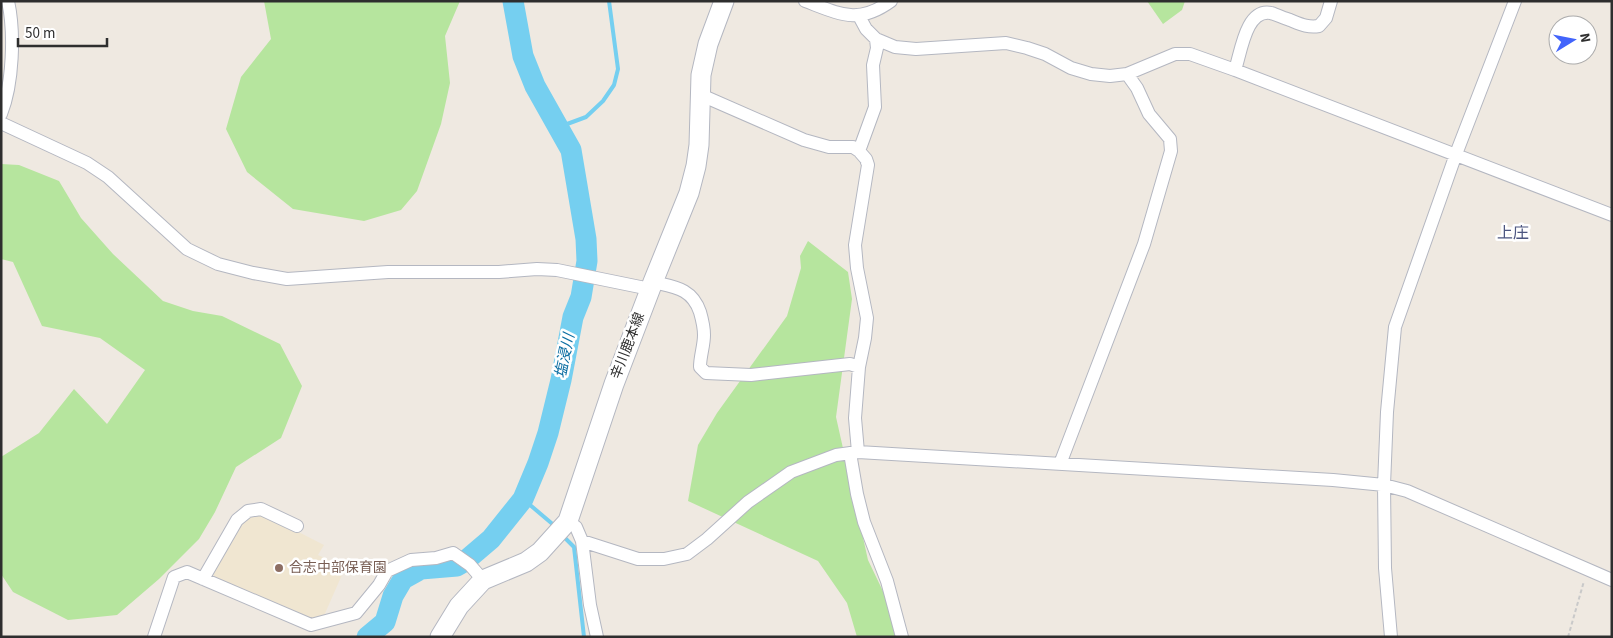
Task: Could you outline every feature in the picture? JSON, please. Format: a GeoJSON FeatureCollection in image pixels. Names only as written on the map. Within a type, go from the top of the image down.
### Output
{"type":"FeatureCollection","features":[{"type":"Feature","properties":{"kind":"main road","name":"辛川鹿本線"},"geometry":{"type":"LineString","coordinates":[[440,637],[459,606],[483,580],[526,562],[540,552],[562,528],[651,285],[689,193],[696,166],[701,75],[708,44],[724,1]]}},
{"type":"Feature","properties":{"kind":"street"},"geometry":{"type":"LineString","coordinates":[[1,114],[6,103],[12,52],[11,12],[8,1]]}},
{"type":"Feature","properties":{"kind":"street"},"geometry":{"type":"LineString","coordinates":[[805,1],[838,13],[859,16],[879,10],[891,1]]}},
{"type":"Feature","properties":{"kind":"street"},"geometry":{"type":"LineString","coordinates":[[1235,70],[1254,17],[1270,13],[1310,28],[1319,26],[1326,18],[1331,1]]}},
{"type":"Feature","properties":{"kind":"street"},"geometry":{"type":"LineString","coordinates":[[1391,637],[1385,568],[1384,485],[1387,412],[1394,327],[1456,154],[1515,1]]}},
{"type":"Feature","properties":{"kind":"street"},"geometry":{"type":"LineString","coordinates":[[859,16],[866,30],[876,39],[895,47],[916,49],[1006,44],[1045,54],[1071,68],[1091,74],[1110,76],[1127,74],[1174,54],[1190,54],[1456,154],[1612,216]]}},
{"type":"Feature","properties":{"kind":"street"},"geometry":{"type":"LineString","coordinates":[[859,151],[875,107],[873,65],[877,48],[876,39]]}},
{"type":"Feature","properties":{"kind":"street"},"geometry":{"type":"LineString","coordinates":[[1060,464],[1144,244],[1171,151],[1170,139],[1149,114],[1137,88],[1127,74]]}},
{"type":"Feature","properties":{"kind":"street"},"geometry":{"type":"LineString","coordinates":[[701,95],[804,140],[828,147],[853,147],[866,158],[868,166],[855,245],[857,268],[867,318],[859,367],[855,418],[854,452],[857,494],[864,522],[887,581],[902,637]]}},
{"type":"Feature","properties":{"kind":"street"},"geometry":{"type":"LineString","coordinates":[[1,123],[87,163],[108,178],[187,248],[218,264],[287,279],[415,271],[499,272],[537,269],[679,289],[690,294],[697,303],[703,323],[704,336],[700,367],[706,374],[751,375],[850,364],[859,367]]}},
{"type":"Feature","properties":{"kind":"street"},"geometry":{"type":"LineString","coordinates":[[582,541],[638,559],[664,558],[687,554],[707,539],[748,502],[791,472],[836,455],[854,452],[1333,480],[1384,485],[1416,495],[1542,548],[1612,580]]}},
{"type":"Feature","properties":{"kind":"street"},"geometry":{"type":"LineString","coordinates":[[203,579],[237,520],[248,511],[261,509],[297,526]]}},
{"type":"Feature","properties":{"kind":"street"},"geometry":{"type":"LineString","coordinates":[[562,528],[576,527],[582,541],[590,605],[597,637]]}},
{"type":"Feature","properties":{"kind":"street"},"geometry":{"type":"LineString","coordinates":[[154,637],[174,577],[187,572],[311,625],[356,613],[379,585],[387,571],[411,560],[436,558],[454,553],[483,580]]}},
{"type":"Feature","properties":{"kind":"path"},"geometry":{"type":"LineString","coordinates":[[1568,637],[1587,570]]}},
{"type":"Feature","properties":{"kind":"shaded area","name":"合志中部保育園"},"geometry":{"type":"Polygon","coordinates":[[[254,515],[269,517],[324,545],[318,555],[345,568],[323,618],[309,621],[214,579],[213,569],[239,525],[254,515]]]}},
{"type":"Feature","properties":{"kind":"green space"},"geometry":{"type":"Polygon","coordinates":[[[264,1],[460,1],[445,36],[450,83],[441,124],[417,191],[401,210],[364,221],[293,209],[247,172],[226,129],[241,77],[271,39],[264,1]]]}},
{"type":"Feature","properties":{"kind":"green space"},"geometry":{"type":"Polygon","coordinates":[[[1147,1],[1185,1],[1182,10],[1163,24],[1147,1]]]}},
{"type":"Feature","properties":{"kind":"green space"},"geometry":{"type":"Polygon","coordinates":[[[1,164],[19,165],[59,181],[81,218],[113,254],[163,301],[193,311],[222,316],[280,344],[302,386],[281,438],[236,467],[215,512],[199,539],[159,579],[117,615],[68,620],[13,592],[1,574],[1,457],[39,433],[74,389],[107,424],[145,370],[100,338],[42,326],[13,262],[1,259],[1,164]]]}},
{"type":"Feature","properties":{"kind":"green space"},"geometry":{"type":"Polygon","coordinates":[[[808,241],[848,272],[852,299],[836,417],[868,560],[892,610],[900,637],[857,637],[847,603],[818,561],[688,501],[698,445],[717,413],[787,316],[801,268],[800,256],[808,241]]]}},
{"type":"Feature","properties":{"kind":"waterway","name":"塩浸川"},"geometry":{"type":"LineString","coordinates":[[367,637],[385,622],[393,596],[403,579],[421,569],[457,566],[464,562],[491,539],[523,499],[548,433],[561,380],[573,317],[581,297],[587,261],[586,239],[571,150],[535,86],[523,56],[513,1]]}},
{"type":"Feature","properties":{"kind":"waterway"},"geometry":{"type":"LineString","coordinates":[[559,127],[586,117],[603,101],[614,85],[618,69],[609,1]]}},
{"type":"Feature","properties":{"kind":"waterway"},"geometry":{"type":"LineString","coordinates":[[523,499],[556,527]]}},
{"type":"Feature","properties":{"kind":"waterway"},"geometry":{"type":"LineString","coordinates":[[562,535],[574,547],[584,637]]}},
{"type":"Feature","properties":{"kind":"place","name":"合志中部保育園"},"geometry":{"type":"Point","coordinates":[279,568]}},
{"type":"Feature","properties":{"kind":"district","name":"上庄"},"geometry":{"type":"Point","coordinates":[1513,233]}}]}
